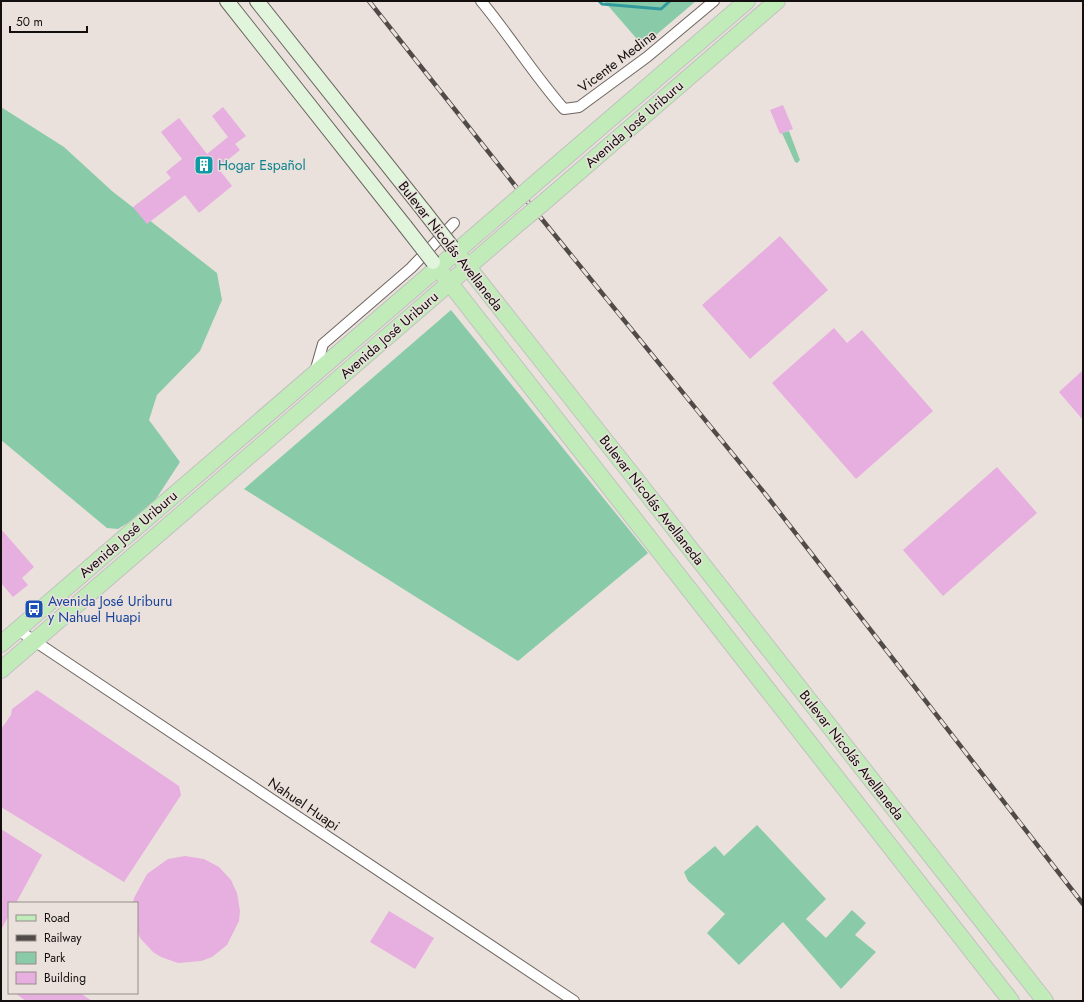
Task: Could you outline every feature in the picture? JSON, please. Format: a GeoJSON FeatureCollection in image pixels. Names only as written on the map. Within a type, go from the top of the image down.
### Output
{"type":"FeatureCollection","features":[{"type":"Feature","properties":{"kind":"main road","name":"Bulevar Nicolás Avellaneda"},"geometry":{"type":"LineString","coordinates":[[227,1],[404,226],[450,282],[1011,1001]]}},
{"type":"Feature","properties":{"kind":"main road","name":"Bulevar Nicolás Avellaneda"},"geometry":{"type":"LineString","coordinates":[[257,1],[454,249],[1045,1001]]}},
{"type":"Feature","properties":{"kind":"main road","name":"Avenida José Uriburu"},"geometry":{"type":"LineString","coordinates":[[1,670],[777,1]]}},
{"type":"Feature","properties":{"kind":"main road","name":"Avenida José Uriburu"},"geometry":{"type":"LineString","coordinates":[[1,644],[315,374],[454,249],[507,208],[742,3]]}},
{"type":"Feature","properties":{"kind":"street","name":"Vicente Medina"},"geometry":{"type":"LineString","coordinates":[[481,1],[497,20],[546,88],[564,108],[579,107],[647,57],[714,1]]}},
{"type":"Feature","properties":{"kind":"street"},"geometry":{"type":"LineString","coordinates":[[742,3],[745,28]]}},
{"type":"Feature","properties":{"kind":"street"},"geometry":{"type":"LineString","coordinates":[[315,374],[323,344],[411,268],[454,223]]}},
{"type":"Feature","properties":{"kind":"street","name":"Nahuel Huapi"},"geometry":{"type":"LineString","coordinates":[[18,630],[574,1001]]}},
{"type":"Feature","properties":{"kind":"green space"},"geometry":{"type":"Polygon","coordinates":[[[604,1],[696,1],[643,46],[604,1]]]}},
{"type":"Feature","properties":{"kind":"green space"},"geometry":{"type":"Polygon","coordinates":[[[1,107],[64,147],[112,191],[217,273],[222,300],[200,351],[157,395],[149,420],[180,462],[156,499],[142,514],[118,529],[107,528],[1,440],[1,107]]]}},
{"type":"Feature","properties":{"kind":"green space"},"geometry":{"type":"Polygon","coordinates":[[[789,131],[800,160],[797,163],[795,162],[782,133],[789,131]]]}},
{"type":"Feature","properties":{"kind":"green space"},"geometry":{"type":"Polygon","coordinates":[[[451,310],[648,553],[518,661],[244,489],[451,310]]]}},
{"type":"Feature","properties":{"kind":"green space"},"geometry":{"type":"Polygon","coordinates":[[[757,825],[826,899],[806,919],[826,938],[852,910],[866,923],[855,935],[876,952],[841,989],[783,922],[739,965],[707,933],[725,914],[688,881],[684,872],[715,846],[724,856],[757,825]]]}},
{"type":"Feature","properties":{"kind":"building"},"geometry":{"type":"Polygon","coordinates":[[[783,105],[793,129],[780,134],[770,110],[783,105]]]}},
{"type":"Feature","properties":{"kind":"building","name":"Hogar Español"},"geometry":{"type":"Polygon","coordinates":[[[223,107],[246,136],[235,144],[240,150],[218,168],[232,186],[199,213],[185,195],[147,224],[133,207],[171,178],[166,172],[182,159],[161,132],[179,118],[207,154],[228,137],[212,116],[223,107]]]}},
{"type":"Feature","properties":{"kind":"building"},"geometry":{"type":"Polygon","coordinates":[[[780,236],[828,290],[750,359],[702,305],[780,236]]]}},
{"type":"Feature","properties":{"kind":"building"},"geometry":{"type":"Polygon","coordinates":[[[834,328],[847,343],[862,330],[933,411],[856,479],[772,383],[834,328]]]}},
{"type":"Feature","properties":{"kind":"building"},"geometry":{"type":"Polygon","coordinates":[[[1083,370],[1083,420],[1059,392],[1083,370]]]}},
{"type":"Feature","properties":{"kind":"building"},"geometry":{"type":"Polygon","coordinates":[[[997,467],[1037,513],[943,596],[903,550],[997,467]]]}},
{"type":"Feature","properties":{"kind":"building"},"geometry":{"type":"Polygon","coordinates":[[[1,529],[34,567],[22,578],[28,585],[13,597],[1,583],[1,529]]]}},
{"type":"Feature","properties":{"kind":"building"},"geometry":{"type":"Polygon","coordinates":[[[37,690],[179,786],[181,795],[124,882],[1,807],[1,729],[11,715],[12,709],[37,690]]]}},
{"type":"Feature","properties":{"kind":"building"},"geometry":{"type":"Polygon","coordinates":[[[1,829],[42,855],[17,902],[8,902],[8,917],[1,930],[1,829]]]}},
{"type":"Feature","properties":{"kind":"building"},"geometry":{"type":"Polygon","coordinates":[[[185,856],[204,859],[219,867],[231,880],[237,893],[240,911],[239,921],[227,945],[212,957],[201,961],[178,963],[161,957],[153,952],[140,938],[138,933],[138,902],[133,902],[134,898],[147,874],[168,859],[185,856]]]}},
{"type":"Feature","properties":{"kind":"building"},"geometry":{"type":"Polygon","coordinates":[[[389,911],[434,938],[415,969],[370,942],[389,911]]]}},
{"type":"Feature","properties":{"kind":"building"},"geometry":{"type":"Polygon","coordinates":[[[16,994],[82,994],[92,1001],[26,1001],[16,994]]]}},
{"type":"Feature","properties":{"kind":"waterway"},"geometry":{"type":"LineString","coordinates":[[599,1],[602,4],[661,9],[670,1]]}},
{"type":"Feature","properties":{"kind":"railway"},"geometry":{"type":"LineString","coordinates":[[369,1],[528,202],[766,495],[1083,904]]}},
{"type":"Feature","properties":{"kind":"place","name":"Hogar Español"},"geometry":{"type":"Point","coordinates":[204,165]}},
{"type":"Feature","properties":{"kind":"place","name":"Avenida José Uriburu y Nahuel Huapi"},"geometry":{"type":"Point","coordinates":[34,609]}}]}
